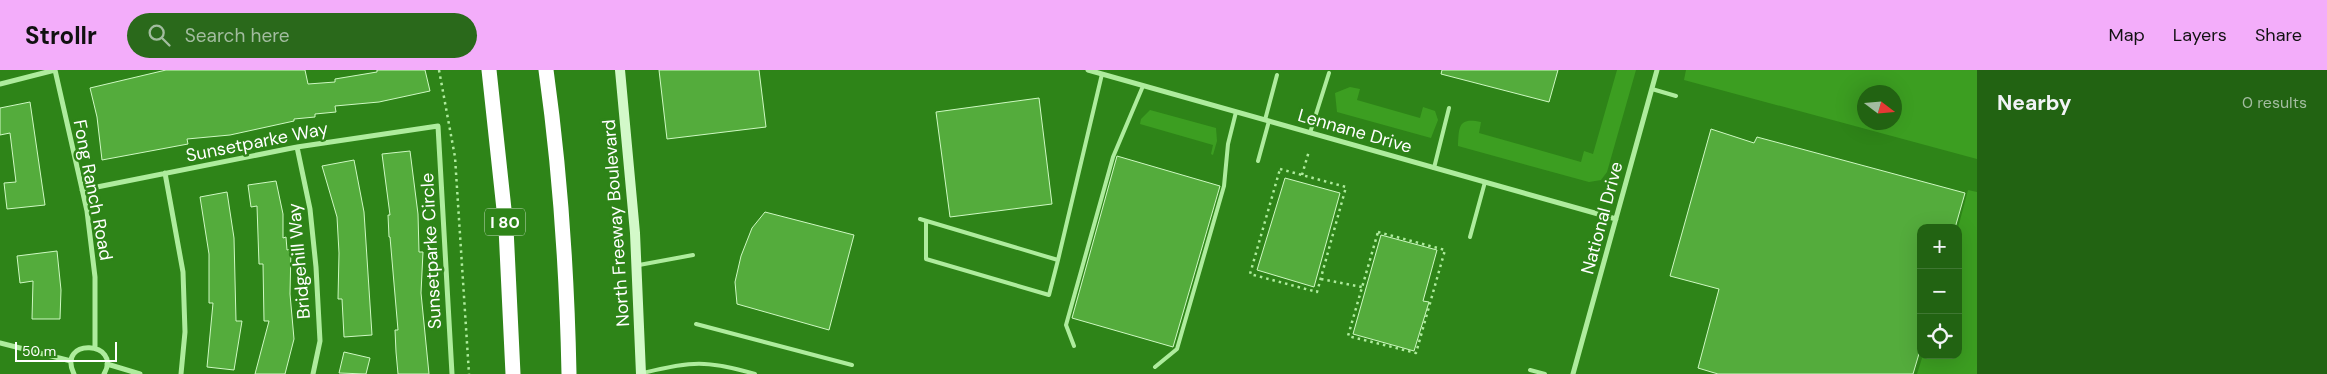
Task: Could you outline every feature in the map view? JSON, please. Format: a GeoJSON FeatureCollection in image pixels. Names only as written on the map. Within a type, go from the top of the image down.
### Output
{"type":"FeatureCollection","features":[{"type":"Feature","properties":{"kind":"highway","name":"I 80"},"geometry":{"type":"LineString","coordinates":[[488,70],[506,228],[513,374]]}},
{"type":"Feature","properties":{"kind":"highway"},"geometry":{"type":"LineString","coordinates":[[546,70],[553,122],[568,312],[569,374]]}},
{"type":"Feature","properties":{"kind":"street"},"geometry":{"type":"LineString","coordinates":[[0,84],[55,70]]}},
{"type":"Feature","properties":{"kind":"street","name":"Fong Ranch Road"},"geometry":{"type":"LineString","coordinates":[[55,70],[82,190],[95,277],[95,347]]}},
{"type":"Feature","properties":{"kind":"street","name":"North Freeway Boulevard"},"geometry":{"type":"LineString","coordinates":[[620,70],[637,265],[641,374]]}},
{"type":"Feature","properties":{"kind":"street","name":"Lennane Drive"},"geometry":{"type":"LineString","coordinates":[[1088,70],[1616,219]]}},
{"type":"Feature","properties":{"kind":"street","name":"National Drive"},"geometry":{"type":"LineString","coordinates":[[1573,374],[1657,70]]}},
{"type":"Feature","properties":{"kind":"street","name":"Sunsetparke Way"},"geometry":{"type":"LineString","coordinates":[[82,190],[297,147],[438,126]]}},
{"type":"Feature","properties":{"kind":"street","name":"Sunsetparke Circle"},"geometry":{"type":"LineString","coordinates":[[438,126],[452,374]]}},
{"type":"Feature","properties":{"kind":"street","name":"Bridgehill Way"},"geometry":{"type":"LineString","coordinates":[[297,147],[310,209],[316,267],[320,341],[313,374]]}},
{"type":"Feature","properties":{"kind":"street"},"geometry":{"type":"LineString","coordinates":[[166,173],[183,272],[184,332],[181,374]]}},
{"type":"Feature","properties":{"kind":"street"},"geometry":{"type":"LineString","coordinates":[[0,342],[71,361]]}},
{"type":"Feature","properties":{"kind":"street"},"geometry":{"type":"LineString","coordinates":[[74,374],[71,361],[75,354],[82,348],[95,347],[104,354],[107,364],[104,374]]}},
{"type":"Feature","properties":{"kind":"street"},"geometry":{"type":"LineString","coordinates":[[107,364],[140,374]]}},
{"type":"Feature","properties":{"kind":"lane"},"geometry":{"type":"LineString","coordinates":[[1310,133],[1329,73]]}},
{"type":"Feature","properties":{"kind":"lane"},"geometry":{"type":"LineString","coordinates":[[926,221],[926,259],[1049,295],[1102,74]]}},
{"type":"Feature","properties":{"kind":"lane"},"geometry":{"type":"LineString","coordinates":[[1258,161],[1277,75]]}},
{"type":"Feature","properties":{"kind":"lane"},"geometry":{"type":"LineString","coordinates":[[1074,346],[1066,325],[1114,157],[1144,86]]}},
{"type":"Feature","properties":{"kind":"lane"},"geometry":{"type":"LineString","coordinates":[[1652,89],[1676,96]]}},
{"type":"Feature","properties":{"kind":"lane"},"geometry":{"type":"LineString","coordinates":[[1434,168],[1449,108]]}},
{"type":"Feature","properties":{"kind":"lane"},"geometry":{"type":"LineString","coordinates":[[1155,367],[1177,349],[1224,186],[1228,144],[1236,112]]}},
{"type":"Feature","properties":{"kind":"lane"},"geometry":{"type":"LineString","coordinates":[[1470,237],[1485,182]]}},
{"type":"Feature","properties":{"kind":"lane"},"geometry":{"type":"LineString","coordinates":[[920,219],[1058,260]]}},
{"type":"Feature","properties":{"kind":"lane"},"geometry":{"type":"LineString","coordinates":[[637,265],[693,255]]}},
{"type":"Feature","properties":{"kind":"lane"},"geometry":{"type":"LineString","coordinates":[[696,324],[852,365]]}},
{"type":"Feature","properties":{"kind":"lane"},"geometry":{"type":"LineString","coordinates":[[641,374],[690,363],[723,365],[755,374]]}},
{"type":"Feature","properties":{"kind":"lane"},"geometry":{"type":"LineString","coordinates":[[1530,370],[1545,374]]}},
{"type":"Feature","properties":{"kind":"path"},"geometry":{"type":"LineString","coordinates":[[439,70],[455,157],[469,374]]}},
{"type":"Feature","properties":{"kind":"path"},"geometry":{"type":"LineString","coordinates":[[1302,175],[1309,151]]}},
{"type":"Feature","properties":{"kind":"path"},"geometry":{"type":"LineString","coordinates":[[1280,169],[1302,175],[1346,187],[1317,292],[1250,274],[1280,169]]}},
{"type":"Feature","properties":{"kind":"path"},"geometry":{"type":"LineString","coordinates":[[1378,232],[1445,250],[1416,353],[1348,336],[1362,287],[1378,232]]}},
{"type":"Feature","properties":{"kind":"path"},"geometry":{"type":"LineString","coordinates":[[1321,278],[1362,287]]}},
{"type":"Feature","properties":{"kind":"green space"},"geometry":{"type":"Polygon","coordinates":[[[1617,70],[1636,70],[1607,172],[1601,180],[1589,182],[1458,146],[1461,125],[1468,121],[1481,122],[1479,133],[1581,162],[1584,151],[1593,154],[1617,70]]]}},
{"type":"Feature","properties":{"kind":"green space"},"geometry":{"type":"Polygon","coordinates":[[[1686,70],[1977,70],[1977,159],[1869,130],[1902,130],[1902,85],[1857,85],[1857,127],[1684,80],[1686,70]]]}},
{"type":"Feature","properties":{"kind":"green space"},"geometry":{"type":"Polygon","coordinates":[[[1350,87],[1360,89],[1357,100],[1420,118],[1423,107],[1435,111],[1438,120],[1431,138],[1337,112],[1335,93],[1350,87]]]}},
{"type":"Feature","properties":{"kind":"green space"},"geometry":{"type":"Polygon","coordinates":[[[1150,110],[1216,128],[1217,141],[1213,155],[1211,154],[1213,145],[1140,124],[1141,119],[1150,110]]]}},
{"type":"Feature","properties":{"kind":"green space"},"geometry":{"type":"Polygon","coordinates":[[[1968,190],[1977,192],[1977,374],[1917,374],[1922,359],[1962,359],[1962,224],[1959,224],[1968,190]]]}},
{"type":"Feature","properties":{"kind":"building"},"geometry":{"type":"Polygon","coordinates":[[[166,70],[305,70],[308,84],[335,82],[335,79],[377,72],[377,70],[425,70],[430,91],[379,102],[335,106],[336,112],[315,114],[315,117],[294,119],[294,121],[230,135],[187,139],[188,144],[102,160],[97,117],[90,88],[166,70]]]}},
{"type":"Feature","properties":{"kind":"building"},"geometry":{"type":"Polygon","coordinates":[[[659,70],[759,70],[766,127],[667,139],[659,70]]]}},
{"type":"Feature","properties":{"kind":"building"},"geometry":{"type":"Polygon","coordinates":[[[1442,70],[1558,70],[1549,102],[1441,74],[1442,70]]]}},
{"type":"Feature","properties":{"kind":"building"},"geometry":{"type":"Polygon","coordinates":[[[1039,98],[1052,204],[950,217],[936,112],[1039,98]]]}},
{"type":"Feature","properties":{"kind":"building"},"geometry":{"type":"Polygon","coordinates":[[[30,102],[45,205],[7,209],[4,183],[16,182],[10,133],[0,135],[0,108],[30,102]]]}},
{"type":"Feature","properties":{"kind":"building"},"geometry":{"type":"Polygon","coordinates":[[[1711,129],[1754,143],[1757,137],[1965,193],[1956,224],[1917,224],[1917,359],[1913,374],[1718,374],[1698,368],[1719,289],[1670,276],[1711,129]]]}},
{"type":"Feature","properties":{"kind":"building"},"geometry":{"type":"Polygon","coordinates":[[[410,151],[418,214],[419,252],[423,252],[421,293],[429,374],[398,374],[396,352],[395,330],[398,330],[389,237],[388,215],[390,215],[382,154],[410,151]]]}},
{"type":"Feature","properties":{"kind":"building"},"geometry":{"type":"Polygon","coordinates":[[[1117,156],[1220,186],[1173,347],[1072,318],[1117,156]]]}},
{"type":"Feature","properties":{"kind":"building"},"geometry":{"type":"Polygon","coordinates":[[[354,160],[364,212],[372,335],[344,337],[342,299],[338,299],[339,253],[337,217],[322,166],[354,160]]]}},
{"type":"Feature","properties":{"kind":"building"},"geometry":{"type":"Polygon","coordinates":[[[1285,178],[1340,193],[1314,287],[1257,270],[1285,178]]]}},
{"type":"Feature","properties":{"kind":"building"},"geometry":{"type":"Polygon","coordinates":[[[276,181],[283,214],[283,238],[286,237],[287,250],[291,249],[290,294],[294,339],[285,374],[255,374],[269,321],[264,321],[263,264],[259,264],[257,206],[251,207],[248,185],[276,181]]]}},
{"type":"Feature","properties":{"kind":"building"},"geometry":{"type":"Polygon","coordinates":[[[227,192],[234,238],[236,321],[242,321],[234,370],[207,367],[213,303],[209,303],[209,254],[200,197],[227,192]]]}},
{"type":"Feature","properties":{"kind":"building"},"geometry":{"type":"Polygon","coordinates":[[[765,212],[854,235],[829,330],[737,304],[735,282],[741,256],[752,228],[765,212]]]}},
{"type":"Feature","properties":{"kind":"building"},"geometry":{"type":"Polygon","coordinates":[[[1381,235],[1437,250],[1423,301],[1429,302],[1414,351],[1353,334],[1381,235]]]}},
{"type":"Feature","properties":{"kind":"building"},"geometry":{"type":"Polygon","coordinates":[[[57,251],[61,290],[60,319],[32,319],[33,281],[20,283],[17,256],[57,251]]]}},
{"type":"Feature","properties":{"kind":"building"},"geometry":{"type":"Polygon","coordinates":[[[344,352],[370,358],[366,374],[339,373],[344,352]]]}}]}
